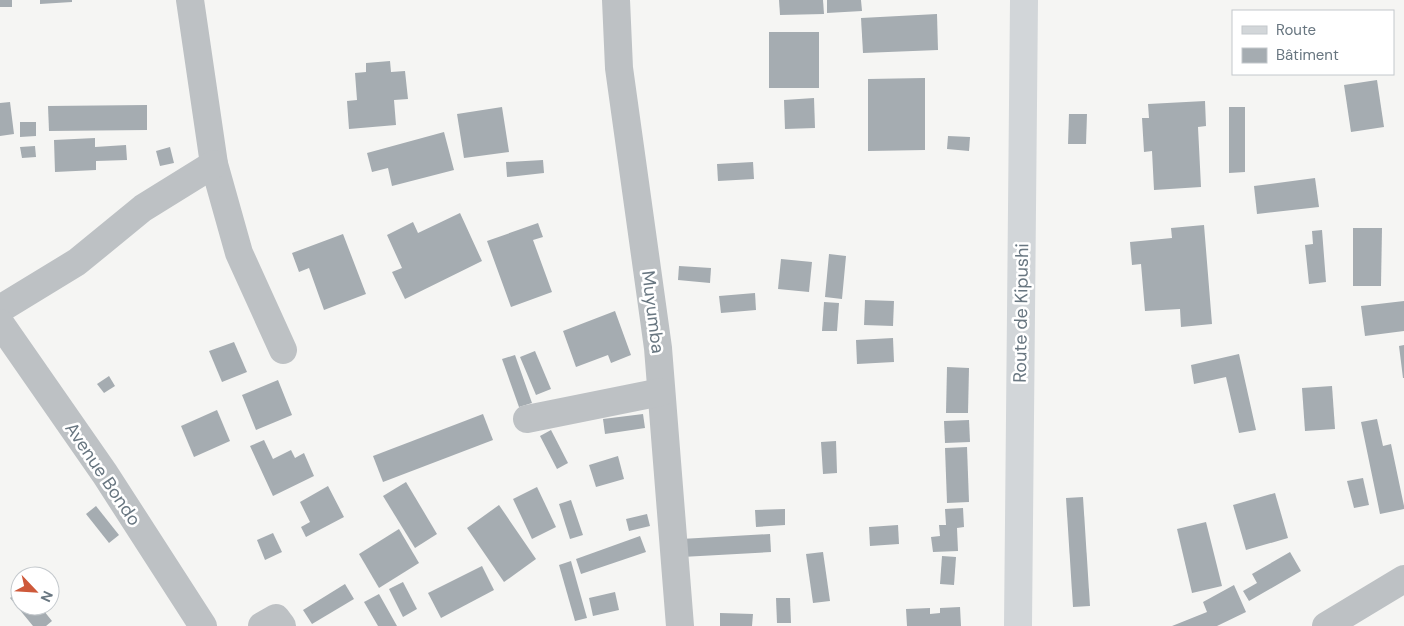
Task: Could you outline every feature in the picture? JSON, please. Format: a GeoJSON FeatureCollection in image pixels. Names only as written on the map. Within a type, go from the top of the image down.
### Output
{"type":"FeatureCollection","features":[{"type":"Feature","properties":{"kind":"main road","name":"Route de Kipushi"},"geometry":{"type":"LineString","coordinates":[[1018,626],[1024,0]]}},
{"type":"Feature","properties":{"kind":"street"},"geometry":{"type":"LineString","coordinates":[[190,0],[214,164],[239,253],[283,350]]}},
{"type":"Feature","properties":{"kind":"street","name":"Muyumba"},"geometry":{"type":"LineString","coordinates":[[616,0],[619,68],[658,348],[680,626]]}},
{"type":"Feature","properties":{"kind":"street"},"geometry":{"type":"LineString","coordinates":[[0,309],[77,262],[144,208],[214,164]]}},
{"type":"Feature","properties":{"kind":"street","name":"Avenue Bondo"},"geometry":{"type":"LineString","coordinates":[[0,324],[105,474],[204,626]]}},
{"type":"Feature","properties":{"kind":"street"},"geometry":{"type":"LineString","coordinates":[[527,419],[661,392]]}},
{"type":"Feature","properties":{"kind":"street"},"geometry":{"type":"LineString","coordinates":[[1326,626],[1404,579]]}},
{"type":"Feature","properties":{"kind":"street"},"geometry":{"type":"LineString","coordinates":[[262,626],[276,618],[282,626]]}},
{"type":"Feature","properties":{"kind":"building"},"geometry":{"type":"Polygon","coordinates":[[[0,0],[12,0],[12,7],[0,7],[0,0]]]}},
{"type":"Feature","properties":{"kind":"building"},"geometry":{"type":"Polygon","coordinates":[[[40,0],[72,0],[72,2],[40,4],[40,0]]]}},
{"type":"Feature","properties":{"kind":"building"},"geometry":{"type":"Polygon","coordinates":[[[779,0],[823,0],[824,14],[780,15],[779,0]]]}},
{"type":"Feature","properties":{"kind":"building"},"geometry":{"type":"Polygon","coordinates":[[[827,0],[861,0],[862,11],[827,13],[827,0]]]}},
{"type":"Feature","properties":{"kind":"building"},"geometry":{"type":"Polygon","coordinates":[[[937,14],[938,50],[863,53],[861,18],[937,14]]]}},
{"type":"Feature","properties":{"kind":"building"},"geometry":{"type":"Polygon","coordinates":[[[769,32],[819,32],[819,88],[769,88],[769,32]]]}},
{"type":"Feature","properties":{"kind":"building"},"geometry":{"type":"Polygon","coordinates":[[[390,61],[391,72],[405,71],[408,99],[394,100],[396,125],[349,129],[347,101],[357,100],[355,73],[366,72],[366,63],[390,61]]]}},
{"type":"Feature","properties":{"kind":"building"},"geometry":{"type":"Polygon","coordinates":[[[925,78],[925,150],[868,151],[868,79],[925,78]]]}},
{"type":"Feature","properties":{"kind":"building"},"geometry":{"type":"Polygon","coordinates":[[[1377,80],[1384,127],[1351,132],[1344,85],[1377,80]]]}},
{"type":"Feature","properties":{"kind":"building"},"geometry":{"type":"Polygon","coordinates":[[[814,98],[815,128],[785,129],[784,100],[814,98]]]}},
{"type":"Feature","properties":{"kind":"building"},"geometry":{"type":"Polygon","coordinates":[[[1205,101],[1206,126],[1198,127],[1201,187],[1154,190],[1152,151],[1144,152],[1142,118],[1149,118],[1148,104],[1205,101]]]}},
{"type":"Feature","properties":{"kind":"building"},"geometry":{"type":"Polygon","coordinates":[[[10,102],[14,134],[0,136],[0,103],[10,102]]]}},
{"type":"Feature","properties":{"kind":"building"},"geometry":{"type":"Polygon","coordinates":[[[147,105],[147,130],[49,131],[48,106],[147,105]]]}},
{"type":"Feature","properties":{"kind":"building"},"geometry":{"type":"Polygon","coordinates":[[[502,107],[509,152],[464,158],[457,114],[502,107]]]}},
{"type":"Feature","properties":{"kind":"building"},"geometry":{"type":"Polygon","coordinates":[[[1229,107],[1245,107],[1245,172],[1229,173],[1229,107]]]}},
{"type":"Feature","properties":{"kind":"building"},"geometry":{"type":"Polygon","coordinates":[[[1069,114],[1087,114],[1086,144],[1068,144],[1069,114]]]}},
{"type":"Feature","properties":{"kind":"building"},"geometry":{"type":"Polygon","coordinates":[[[20,122],[36,122],[36,136],[20,137],[20,122]]]}},
{"type":"Feature","properties":{"kind":"building"},"geometry":{"type":"Polygon","coordinates":[[[444,132],[454,170],[392,186],[388,168],[372,172],[367,153],[444,132]]]}},
{"type":"Feature","properties":{"kind":"building"},"geometry":{"type":"Polygon","coordinates":[[[948,136],[970,137],[969,151],[947,149],[948,136]]]}},
{"type":"Feature","properties":{"kind":"building"},"geometry":{"type":"Polygon","coordinates":[[[95,138],[95,147],[126,145],[127,160],[96,161],[96,170],[55,172],[54,140],[95,138]]]}},
{"type":"Feature","properties":{"kind":"building"},"geometry":{"type":"Polygon","coordinates":[[[35,146],[36,157],[22,158],[20,147],[35,146]]]}},
{"type":"Feature","properties":{"kind":"building"},"geometry":{"type":"Polygon","coordinates":[[[170,147],[174,163],[160,166],[156,151],[170,147]]]}},
{"type":"Feature","properties":{"kind":"building"},"geometry":{"type":"Polygon","coordinates":[[[543,160],[544,173],[507,177],[506,162],[543,160]]]}},
{"type":"Feature","properties":{"kind":"building"},"geometry":{"type":"Polygon","coordinates":[[[753,162],[754,179],[718,181],[717,164],[753,162]]]}},
{"type":"Feature","properties":{"kind":"building"},"geometry":{"type":"Polygon","coordinates":[[[1315,178],[1319,207],[1257,214],[1254,186],[1315,178]]]}},
{"type":"Feature","properties":{"kind":"building"},"geometry":{"type":"Polygon","coordinates":[[[460,213],[482,261],[405,299],[392,272],[402,268],[387,235],[413,222],[418,233],[460,213]]]}},
{"type":"Feature","properties":{"kind":"building"},"geometry":{"type":"Polygon","coordinates":[[[538,223],[543,237],[533,240],[552,292],[511,307],[487,241],[538,223]]]}},
{"type":"Feature","properties":{"kind":"building"},"geometry":{"type":"Polygon","coordinates":[[[1204,225],[1212,324],[1181,327],[1180,309],[1145,311],[1141,264],[1132,265],[1130,242],[1172,238],[1171,228],[1204,225]]]}},
{"type":"Feature","properties":{"kind":"building"},"geometry":{"type":"Polygon","coordinates":[[[1353,228],[1382,228],[1381,286],[1353,286],[1353,228]]]}},
{"type":"Feature","properties":{"kind":"building"},"geometry":{"type":"Polygon","coordinates":[[[1322,230],[1326,282],[1309,284],[1305,245],[1313,244],[1312,231],[1322,230]]]}},
{"type":"Feature","properties":{"kind":"building"},"geometry":{"type":"Polygon","coordinates":[[[343,234],[366,294],[324,310],[309,268],[299,272],[292,253],[343,234]]]}},
{"type":"Feature","properties":{"kind":"building"},"geometry":{"type":"Polygon","coordinates":[[[829,254],[846,256],[842,299],[825,297],[829,254]]]}},
{"type":"Feature","properties":{"kind":"building"},"geometry":{"type":"Polygon","coordinates":[[[781,259],[812,262],[809,292],[778,289],[781,259]]]}},
{"type":"Feature","properties":{"kind":"building"},"geometry":{"type":"Polygon","coordinates":[[[679,266],[711,268],[710,283],[678,280],[679,266]]]}},
{"type":"Feature","properties":{"kind":"building"},"geometry":{"type":"Polygon","coordinates":[[[755,293],[756,310],[721,313],[719,296],[755,293]]]}},
{"type":"Feature","properties":{"kind":"building"},"geometry":{"type":"Polygon","coordinates":[[[865,300],[894,301],[893,326],[864,325],[865,300]]]}},
{"type":"Feature","properties":{"kind":"building"},"geometry":{"type":"Polygon","coordinates":[[[1404,301],[1404,331],[1365,336],[1361,306],[1404,301]]]}},
{"type":"Feature","properties":{"kind":"building"},"geometry":{"type":"Polygon","coordinates":[[[824,302],[839,303],[837,331],[822,331],[824,302]]]}},
{"type":"Feature","properties":{"kind":"building"},"geometry":{"type":"Polygon","coordinates":[[[615,311],[631,355],[611,363],[608,355],[576,367],[563,331],[615,311]]]}},
{"type":"Feature","properties":{"kind":"building"},"geometry":{"type":"Polygon","coordinates":[[[893,338],[894,362],[857,364],[856,340],[893,338]]]}},
{"type":"Feature","properties":{"kind":"building"},"geometry":{"type":"Polygon","coordinates":[[[234,342],[247,372],[222,382],[209,351],[234,342]]]}},
{"type":"Feature","properties":{"kind":"building"},"geometry":{"type":"Polygon","coordinates":[[[1404,345],[1404,378],[1403,378],[1399,346],[1404,345]]]}},
{"type":"Feature","properties":{"kind":"building"},"geometry":{"type":"Polygon","coordinates":[[[535,351],[551,389],[536,395],[520,357],[535,351]]]}},
{"type":"Feature","properties":{"kind":"building"},"geometry":{"type":"Polygon","coordinates":[[[1239,354],[1256,430],[1239,433],[1226,377],[1194,384],[1191,365],[1239,354]]]}},
{"type":"Feature","properties":{"kind":"building"},"geometry":{"type":"Polygon","coordinates":[[[515,355],[532,403],[519,407],[502,359],[515,355]]]}},
{"type":"Feature","properties":{"kind":"building"},"geometry":{"type":"Polygon","coordinates":[[[947,367],[969,368],[968,413],[946,413],[947,367]]]}},
{"type":"Feature","properties":{"kind":"building"},"geometry":{"type":"Polygon","coordinates":[[[109,376],[115,386],[104,393],[97,384],[109,376]]]}},
{"type":"Feature","properties":{"kind":"building"},"geometry":{"type":"Polygon","coordinates":[[[278,380],[292,415],[256,430],[242,395],[278,380]]]}},
{"type":"Feature","properties":{"kind":"building"},"geometry":{"type":"Polygon","coordinates":[[[1332,386],[1335,429],[1305,431],[1302,388],[1332,386]]]}},
{"type":"Feature","properties":{"kind":"building"},"geometry":{"type":"Polygon","coordinates":[[[217,410],[230,441],[194,457],[181,426],[217,410]]]}},
{"type":"Feature","properties":{"kind":"building"},"geometry":{"type":"Polygon","coordinates":[[[483,414],[493,440],[383,482],[373,456],[483,414]]]}},
{"type":"Feature","properties":{"kind":"building"},"geometry":{"type":"Polygon","coordinates":[[[643,414],[645,428],[605,434],[603,419],[643,414]]]}},
{"type":"Feature","properties":{"kind":"building"},"geometry":{"type":"Polygon","coordinates":[[[1377,419],[1383,446],[1391,444],[1404,506],[1404,509],[1380,514],[1361,422],[1377,419]]]}},
{"type":"Feature","properties":{"kind":"building"},"geometry":{"type":"Polygon","coordinates":[[[969,420],[970,442],[945,443],[944,421],[969,420]]]}},
{"type":"Feature","properties":{"kind":"building"},"geometry":{"type":"Polygon","coordinates":[[[551,430],[568,463],[557,469],[540,436],[551,430]]]}},
{"type":"Feature","properties":{"kind":"building"},"geometry":{"type":"Polygon","coordinates":[[[264,440],[273,459],[291,450],[295,458],[304,453],[314,476],[273,496],[250,446],[264,440]]]}},
{"type":"Feature","properties":{"kind":"building"},"geometry":{"type":"Polygon","coordinates":[[[836,441],[837,473],[823,474],[821,442],[836,441]]]}},
{"type":"Feature","properties":{"kind":"building"},"geometry":{"type":"Polygon","coordinates":[[[967,447],[969,502],[947,503],[945,448],[967,447]]]}},
{"type":"Feature","properties":{"kind":"building"},"geometry":{"type":"Polygon","coordinates":[[[618,456],[624,479],[596,487],[589,465],[618,456]]]}},
{"type":"Feature","properties":{"kind":"building"},"geometry":{"type":"Polygon","coordinates":[[[1363,478],[1369,505],[1354,508],[1347,481],[1363,478]]]}},
{"type":"Feature","properties":{"kind":"building"},"geometry":{"type":"Polygon","coordinates":[[[406,482],[437,534],[415,548],[383,496],[406,482]]]}},
{"type":"Feature","properties":{"kind":"building"},"geometry":{"type":"Polygon","coordinates":[[[328,486],[344,517],[306,537],[301,527],[310,522],[300,502],[328,486]]]}},
{"type":"Feature","properties":{"kind":"building"},"geometry":{"type":"Polygon","coordinates":[[[537,487],[556,527],[532,539],[513,499],[537,487]]]}},
{"type":"Feature","properties":{"kind":"building"},"geometry":{"type":"Polygon","coordinates":[[[1275,493],[1288,538],[1246,550],[1233,505],[1275,493]]]}},
{"type":"Feature","properties":{"kind":"building"},"geometry":{"type":"Polygon","coordinates":[[[1083,497],[1090,606],[1073,607],[1066,498],[1083,497]]]}},
{"type":"Feature","properties":{"kind":"building"},"geometry":{"type":"Polygon","coordinates":[[[571,500],[583,535],[570,539],[559,504],[571,500]]]}},
{"type":"Feature","properties":{"kind":"building"},"geometry":{"type":"Polygon","coordinates":[[[499,505],[536,559],[504,582],[467,528],[499,505]]]}},
{"type":"Feature","properties":{"kind":"building"},"geometry":{"type":"Polygon","coordinates":[[[96,506],[119,535],[109,543],[86,514],[96,506]]]}},
{"type":"Feature","properties":{"kind":"building"},"geometry":{"type":"Polygon","coordinates":[[[963,508],[964,527],[957,528],[958,551],[933,552],[931,537],[940,536],[939,525],[946,525],[945,509],[963,508]]]}},
{"type":"Feature","properties":{"kind":"building"},"geometry":{"type":"Polygon","coordinates":[[[785,509],[785,525],[756,527],[755,510],[785,509]]]}},
{"type":"Feature","properties":{"kind":"building"},"geometry":{"type":"Polygon","coordinates":[[[647,514],[650,526],[629,531],[626,519],[647,514]]]}},
{"type":"Feature","properties":{"kind":"building"},"geometry":{"type":"Polygon","coordinates":[[[1206,522],[1222,586],[1192,593],[1177,529],[1206,522]]]}},
{"type":"Feature","properties":{"kind":"building"},"geometry":{"type":"Polygon","coordinates":[[[898,525],[899,544],[870,546],[869,527],[898,525]]]}},
{"type":"Feature","properties":{"kind":"building"},"geometry":{"type":"Polygon","coordinates":[[[399,529],[419,563],[379,588],[359,554],[399,529]]]}},
{"type":"Feature","properties":{"kind":"building"},"geometry":{"type":"Polygon","coordinates":[[[273,533],[282,552],[265,560],[257,540],[273,533]]]}},
{"type":"Feature","properties":{"kind":"building"},"geometry":{"type":"Polygon","coordinates":[[[770,534],[771,552],[682,557],[681,539],[770,534]]]}},
{"type":"Feature","properties":{"kind":"building"},"geometry":{"type":"Polygon","coordinates":[[[640,536],[646,552],[581,574],[576,559],[640,536]]]}},
{"type":"Feature","properties":{"kind":"building"},"geometry":{"type":"Polygon","coordinates":[[[823,552],[830,601],[813,603],[806,554],[823,552]]]}},
{"type":"Feature","properties":{"kind":"building"},"geometry":{"type":"Polygon","coordinates":[[[1290,552],[1301,571],[1249,601],[1243,591],[1257,583],[1252,574],[1290,552]]]}},
{"type":"Feature","properties":{"kind":"building"},"geometry":{"type":"Polygon","coordinates":[[[942,556],[956,557],[954,585],[940,584],[942,556]]]}},
{"type":"Feature","properties":{"kind":"building"},"geometry":{"type":"Polygon","coordinates":[[[571,561],[587,618],[575,621],[559,565],[571,561]]]}},
{"type":"Feature","properties":{"kind":"building"},"geometry":{"type":"Polygon","coordinates":[[[482,566],[494,590],[441,618],[428,593],[482,566]]]}},
{"type":"Feature","properties":{"kind":"building"},"geometry":{"type":"Polygon","coordinates":[[[403,582],[417,609],[403,617],[389,589],[403,582]]]}},
{"type":"Feature","properties":{"kind":"building"},"geometry":{"type":"Polygon","coordinates":[[[345,584],[354,599],[312,624],[303,610],[345,584]]]}},
{"type":"Feature","properties":{"kind":"building"},"geometry":{"type":"Polygon","coordinates":[[[1234,585],[1246,612],[1217,626],[1172,626],[1207,612],[1203,602],[1234,585]]]}},
{"type":"Feature","properties":{"kind":"building"},"geometry":{"type":"Polygon","coordinates":[[[615,592],[619,610],[593,616],[589,598],[615,592]]]}},
{"type":"Feature","properties":{"kind":"building"},"geometry":{"type":"Polygon","coordinates":[[[379,594],[397,626],[378,626],[364,602],[379,594]]]}},
{"type":"Feature","properties":{"kind":"building"},"geometry":{"type":"Polygon","coordinates":[[[776,598],[790,598],[791,623],[777,623],[776,598]]]}},
{"type":"Feature","properties":{"kind":"building"},"geometry":{"type":"Polygon","coordinates":[[[960,607],[961,626],[907,626],[906,609],[930,608],[930,614],[940,613],[940,608],[960,607]]]}},
{"type":"Feature","properties":{"kind":"building"},"geometry":{"type":"Polygon","coordinates":[[[720,613],[753,614],[752,626],[720,626],[720,613]]]}},
{"type":"Feature","properties":{"kind":"building"},"geometry":{"type":"Polygon","coordinates":[[[25,616],[48,616],[52,621],[46,626],[33,626],[25,616]]]}}]}
